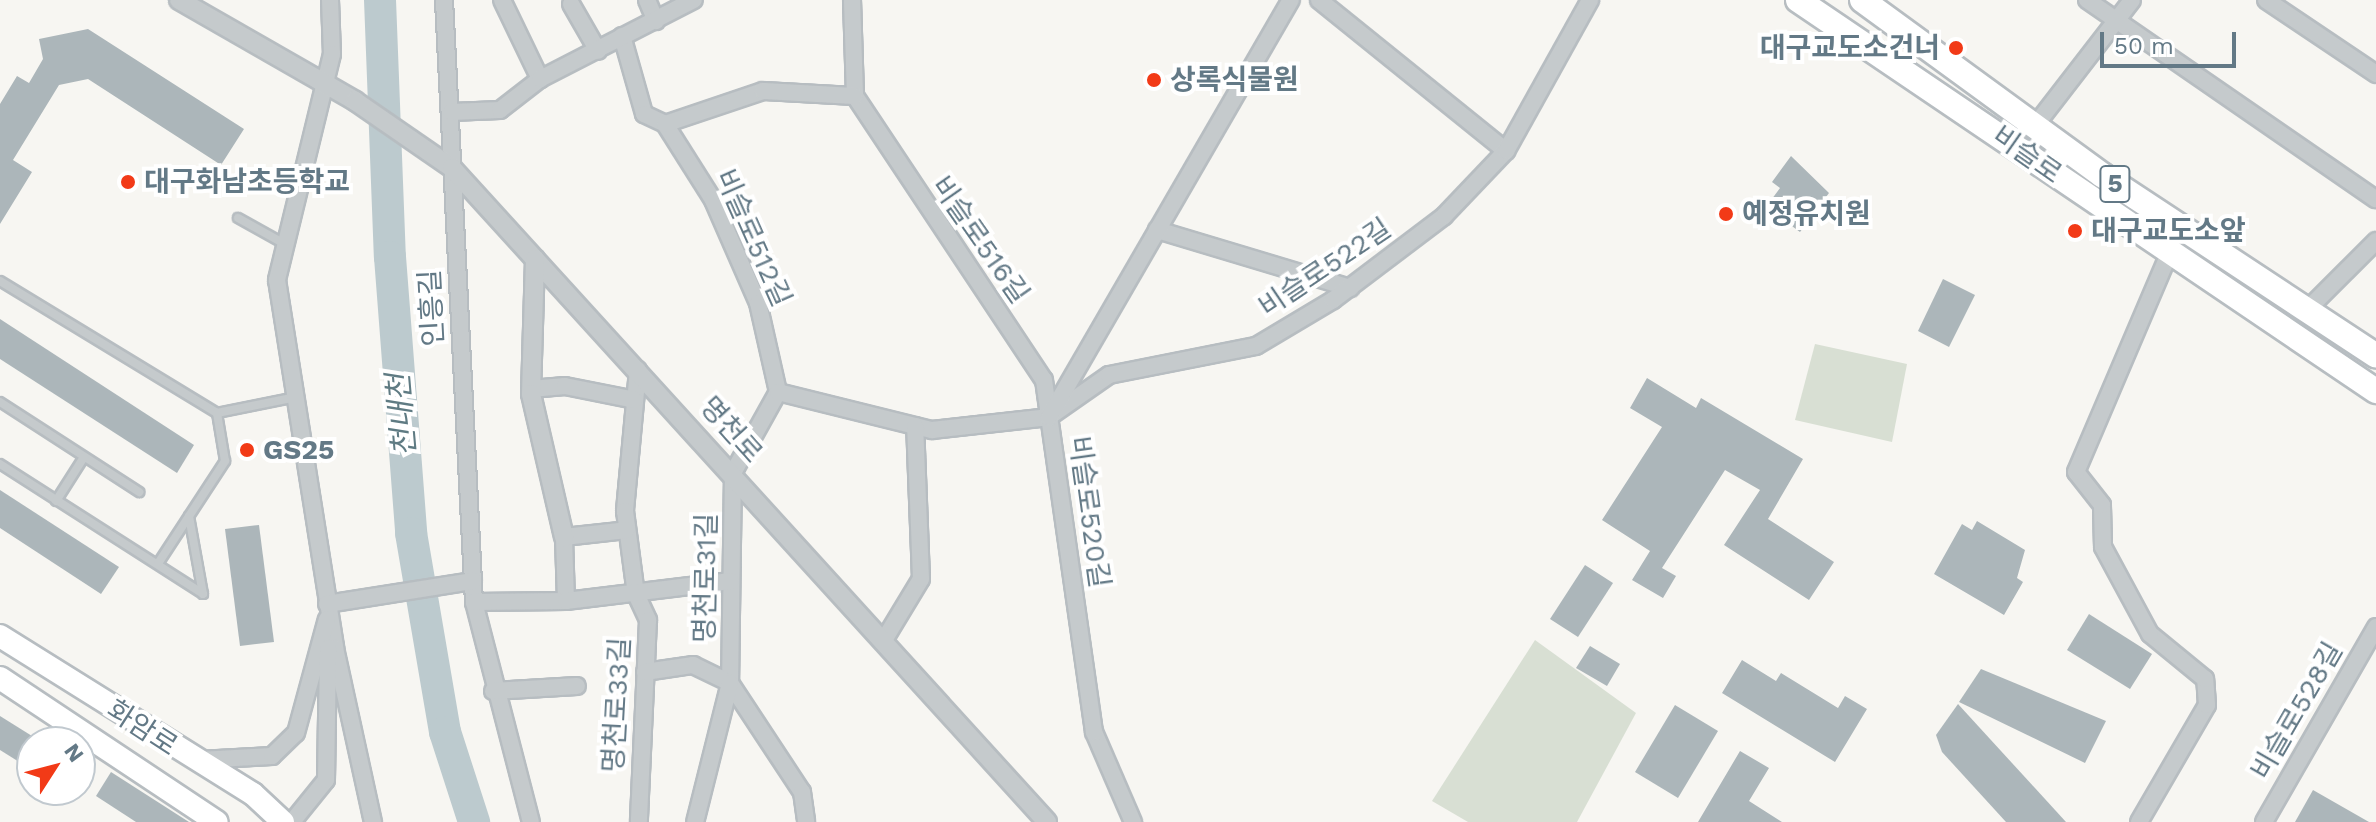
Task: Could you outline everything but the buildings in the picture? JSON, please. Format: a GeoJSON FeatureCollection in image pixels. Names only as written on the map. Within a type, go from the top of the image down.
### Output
{"type":"FeatureCollection","features":[{"type":"Feature","properties":{"kind":"main road","name":"비슬로"},"geometry":{"type":"LineString","coordinates":[[1798,0],[2376,391]]}},
{"type":"Feature","properties":{"kind":"main road","name":"비슬로"},"geometry":{"type":"LineString","coordinates":[[1862,0],[2102,175],[2376,356]]}},
{"type":"Feature","properties":{"kind":"main road"},"geometry":{"type":"LineString","coordinates":[[2039,164],[2090,186],[2102,175]]}},
{"type":"Feature","properties":{"kind":"main road"},"geometry":{"type":"LineString","coordinates":[[2176,258],[2195,251],[2226,270],[2245,271]]}},
{"type":"Feature","properties":{"kind":"main road","name":"화암로"},"geometry":{"type":"LineString","coordinates":[[0,636],[191,760],[253,794],[283,822]]}},
{"type":"Feature","properties":{"kind":"main road","name":"화암로"},"geometry":{"type":"LineString","coordinates":[[0,678],[217,822]]}},
{"type":"Feature","properties":{"kind":"street","name":"명천로"},"geometry":{"type":"LineString","coordinates":[[179,0],[324,87],[355,101],[431,149],[452,168],[733,473],[1047,822]]}},
{"type":"Feature","properties":{"kind":"street"},"geometry":{"type":"LineString","coordinates":[[330,0],[332,54],[283,243],[277,280],[328,609],[373,822]]}},
{"type":"Feature","properties":{"kind":"street","name":"인흥길"},"geometry":{"type":"LineString","coordinates":[[444,0],[474,602],[493,691],[520,759],[531,822]]}},
{"type":"Feature","properties":{"kind":"street"},"geometry":{"type":"LineString","coordinates":[[502,0],[540,79]]}},
{"type":"Feature","properties":{"kind":"street"},"geometry":{"type":"LineString","coordinates":[[647,0],[656,21]]}},
{"type":"Feature","properties":{"kind":"street"},"geometry":{"type":"LineString","coordinates":[[451,112],[500,110],[540,79],[694,0]]}},
{"type":"Feature","properties":{"kind":"street"},"geometry":{"type":"LineString","coordinates":[[665,124],[763,91],[855,96],[852,0]]}},
{"type":"Feature","properties":{"kind":"street","name":"비슬로520길"},"geometry":{"type":"LineString","coordinates":[[1133,822],[1094,732],[1049,417],[1291,0]]}},
{"type":"Feature","properties":{"kind":"street"},"geometry":{"type":"LineString","coordinates":[[1319,0],[1506,151]]}},
{"type":"Feature","properties":{"kind":"street","name":"비슬로522길"},"geometry":{"type":"LineString","coordinates":[[1049,417],[1109,375],[1256,346],[1350,288],[1444,216],[1506,151],[1590,0]]}},
{"type":"Feature","properties":{"kind":"street"},"geometry":{"type":"LineString","coordinates":[[2087,0],[2376,199]]}},
{"type":"Feature","properties":{"kind":"street"},"geometry":{"type":"LineString","coordinates":[[2034,127],[2132,0]]}},
{"type":"Feature","properties":{"kind":"street"},"geometry":{"type":"LineString","coordinates":[[573,1],[598,51]]}},
{"type":"Feature","properties":{"kind":"street"},"geometry":{"type":"LineString","coordinates":[[2268,1],[2376,74]]}},
{"type":"Feature","properties":{"kind":"street","name":"비슬로512길"},"geometry":{"type":"LineString","coordinates":[[622,36],[644,114],[665,124],[713,200],[758,303],[778,392]]}},
{"type":"Feature","properties":{"kind":"street","name":"비슬로516길"},"geometry":{"type":"LineString","coordinates":[[855,96],[1044,380],[1049,417]]}},
{"type":"Feature","properties":{"kind":"street"},"geometry":{"type":"LineString","coordinates":[[1157,230],[1350,288]]}},
{"type":"Feature","properties":{"kind":"street"},"geometry":{"type":"LineString","coordinates":[[2306,311],[2376,241]]}},
{"type":"Feature","properties":{"kind":"street"},"geometry":{"type":"LineString","coordinates":[[2139,822],[2207,705],[2205,679],[2150,634],[2103,547],[2102,505],[2076,472],[2176,258]]}},
{"type":"Feature","properties":{"kind":"street"},"geometry":{"type":"LineString","coordinates":[[535,259],[531,389],[564,537],[566,601]]}},
{"type":"Feature","properties":{"kind":"street","name":"명천로33길"},"geometry":{"type":"LineString","coordinates":[[638,370],[627,530],[636,594],[648,620],[639,822]]}},
{"type":"Feature","properties":{"kind":"street"},"geometry":{"type":"LineString","coordinates":[[531,389],[565,386],[635,400]]}},
{"type":"Feature","properties":{"kind":"street"},"geometry":{"type":"LineString","coordinates":[[733,473],[778,392],[915,426],[1049,417]]}},
{"type":"Feature","properties":{"kind":"street"},"geometry":{"type":"LineString","coordinates":[[884,640],[921,579],[915,426]]}},
{"type":"Feature","properties":{"kind":"street","name":"명천로31길"},"geometry":{"type":"LineString","coordinates":[[695,818],[712,779],[730,683],[733,473]]}},
{"type":"Feature","properties":{"kind":"street"},"geometry":{"type":"LineString","coordinates":[[564,537],[627,530]]}},
{"type":"Feature","properties":{"kind":"street"},"geometry":{"type":"LineString","coordinates":[[328,609],[473,581]]}},
{"type":"Feature","properties":{"kind":"street"},"geometry":{"type":"LineString","coordinates":[[636,594],[731,581]]}},
{"type":"Feature","properties":{"kind":"street","name":"명천로33길"},"geometry":{"type":"LineString","coordinates":[[474,602],[566,601],[636,594]]}},
{"type":"Feature","properties":{"kind":"street"},"geometry":{"type":"LineString","coordinates":[[191,760],[272,756],[296,733],[328,609]]}},
{"type":"Feature","properties":{"kind":"street"},"geometry":{"type":"LineString","coordinates":[[292,822],[326,780],[328,609]]}},
{"type":"Feature","properties":{"kind":"street","name":"비슬로528길"},"geometry":{"type":"LineString","coordinates":[[2264,822],[2376,627]]}},
{"type":"Feature","properties":{"kind":"street"},"geometry":{"type":"LineString","coordinates":[[645,672],[693,665],[730,683]]}},
{"type":"Feature","properties":{"kind":"street","name":"명천로31길"},"geometry":{"type":"LineString","coordinates":[[730,683],[802,792],[806,822]]}},
{"type":"Feature","properties":{"kind":"street"},"geometry":{"type":"LineString","coordinates":[[493,691],[577,686]]}},
{"type":"Feature","properties":{"kind":"lane"},"geometry":{"type":"LineString","coordinates":[[238,218],[283,243]]}},
{"type":"Feature","properties":{"kind":"lane"},"geometry":{"type":"LineString","coordinates":[[0,281],[217,413],[297,396]]}},
{"type":"Feature","properties":{"kind":"lane"},"geometry":{"type":"LineString","coordinates":[[0,402],[139,492]]}},
{"type":"Feature","properties":{"kind":"lane"},"geometry":{"type":"LineString","coordinates":[[159,562],[225,461],[217,413]]}},
{"type":"Feature","properties":{"kind":"lane"},"geometry":{"type":"LineString","coordinates":[[56,501],[84,457]]}},
{"type":"Feature","properties":{"kind":"lane"},"geometry":{"type":"LineString","coordinates":[[0,464],[159,562],[203,594],[189,516]]}},
{"type":"Feature","properties":{"kind":"shaded area"},"geometry":{"type":"Polygon","coordinates":[[[1815,344],[1907,364],[1892,442],[1795,420],[1815,344]]]}},
{"type":"Feature","properties":{"kind":"shaded area"},"geometry":{"type":"Polygon","coordinates":[[[1535,640],[1636,713],[1577,822],[1468,822],[1432,801],[1535,640]]]}},
{"type":"Feature","properties":{"kind":"waterway","name":"천내천"},"geometry":{"type":"LineString","coordinates":[[380,0],[390,257],[411,533],[445,732],[474,822]]}},
{"type":"Feature","properties":{"kind":"place","name":"대구교도소건너"},"geometry":{"type":"Point","coordinates":[1956,48]}},
{"type":"Feature","properties":{"kind":"place","name":"상록식물원"},"geometry":{"type":"Point","coordinates":[1154,80]}},
{"type":"Feature","properties":{"kind":"place","name":"대구화남초등학교"},"geometry":{"type":"Point","coordinates":[128,182]}},
{"type":"Feature","properties":{"kind":"place","name":"예정유치원"},"geometry":{"type":"Point","coordinates":[1726,214]}},
{"type":"Feature","properties":{"kind":"place","name":"대구교도소앞"},"geometry":{"type":"Point","coordinates":[2075,231]}},
{"type":"Feature","properties":{"kind":"place","name":"GS25"},"geometry":{"type":"Point","coordinates":[247,450]}}]}
